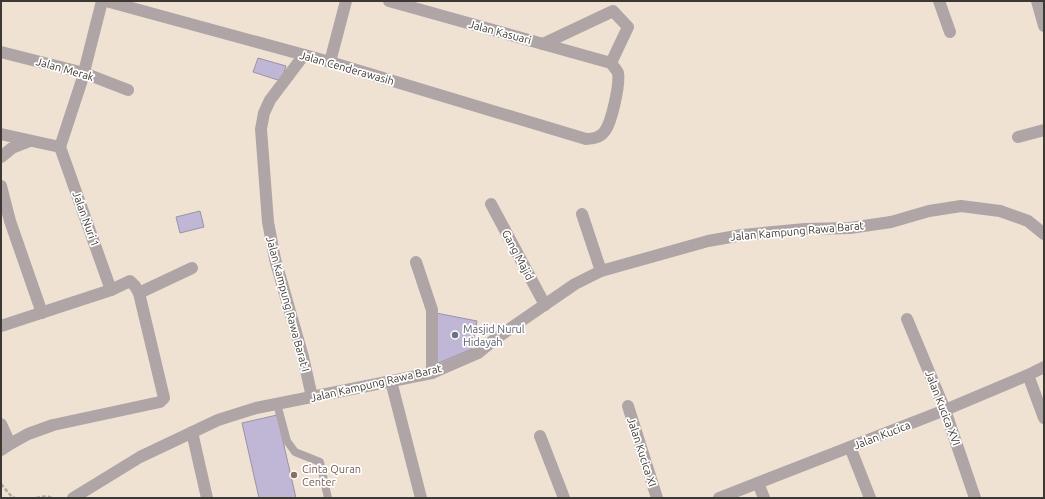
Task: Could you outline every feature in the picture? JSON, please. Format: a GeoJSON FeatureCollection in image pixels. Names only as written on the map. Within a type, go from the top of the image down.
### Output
{"type":"FeatureCollection","features":[{"type":"Feature","properties":{"kind":"street"},"geometry":{"type":"LineString","coordinates":[[1,134],[30,142],[60,147],[84,74],[102,1]]}},
{"type":"Feature","properties":{"kind":"street","name":"Jalan Cenderawasih"},"geometry":{"type":"LineString","coordinates":[[106,1],[330,62],[586,139],[594,139],[605,131],[610,117],[617,92],[618,72],[611,62]]}},
{"type":"Feature","properties":{"kind":"street"},"geometry":{"type":"LineString","coordinates":[[330,62],[346,1]]}},
{"type":"Feature","properties":{"kind":"street","name":"Jalan Kasuari"},"geometry":{"type":"LineString","coordinates":[[389,1],[611,62]]}},
{"type":"Feature","properties":{"kind":"street"},"geometry":{"type":"LineString","coordinates":[[939,1],[950,32]]}},
{"type":"Feature","properties":{"kind":"street"},"geometry":{"type":"LineString","coordinates":[[1037,1],[1044,26]]}},
{"type":"Feature","properties":{"kind":"street"},"geometry":{"type":"LineString","coordinates":[[543,44],[613,11],[628,27],[611,62]]}},
{"type":"Feature","properties":{"kind":"street","name":"Jalan Merak"},"geometry":{"type":"LineString","coordinates":[[1,52],[84,74],[128,90]]}},
{"type":"Feature","properties":{"kind":"street","name":"Jalan Kampung Rawa Barat I"},"geometry":{"type":"LineString","coordinates":[[304,55],[270,100],[264,113],[261,129],[268,222],[275,259],[303,357],[312,397]]}},
{"type":"Feature","properties":{"kind":"street"},"geometry":{"type":"LineString","coordinates":[[1018,137],[1044,130]]}},
{"type":"Feature","properties":{"kind":"street"},"geometry":{"type":"LineString","coordinates":[[1,157],[12,148],[30,142]]}},
{"type":"Feature","properties":{"kind":"street","name":"Jalan Nuri 1"},"geometry":{"type":"LineString","coordinates":[[60,147],[111,290]]}},
{"type":"Feature","properties":{"kind":"street"},"geometry":{"type":"LineString","coordinates":[[1,186],[6,223],[42,312]]}},
{"type":"Feature","properties":{"kind":"street","name":"Gang Majid"},"geometry":{"type":"LineString","coordinates":[[491,204],[545,305]]}},
{"type":"Feature","properties":{"kind":"street","name":"Jalan Kampung Rawa Barat"},"geometry":{"type":"LineString","coordinates":[[73,498],[140,457],[218,420],[256,408],[432,373],[478,353],[495,339],[575,284],[601,271],[708,241],[742,235],[804,229],[850,228],[891,222],[929,211],[961,206],[1000,211],[1028,221],[1044,234]]}},
{"type":"Feature","properties":{"kind":"street"},"geometry":{"type":"LineString","coordinates":[[582,214],[601,271]]}},
{"type":"Feature","properties":{"kind":"street"},"geometry":{"type":"LineString","coordinates":[[416,262],[432,310],[432,373]]}},
{"type":"Feature","properties":{"kind":"street"},"geometry":{"type":"LineString","coordinates":[[139,293],[192,268]]}},
{"type":"Feature","properties":{"kind":"street"},"geometry":{"type":"LineString","coordinates":[[1,326],[111,290],[130,281],[139,293],[164,398],[160,402],[53,425],[28,434],[5,447],[1,424]]}},
{"type":"Feature","properties":{"kind":"street","name":"Jalan Kucica XVI"},"geometry":{"type":"LineString","coordinates":[[907,319],[945,410],[975,498]]}},
{"type":"Feature","properties":{"kind":"street","name":"Jalan Kucica"},"geometry":{"type":"LineString","coordinates":[[719,498],[945,410],[1028,376],[1044,367]]}},
{"type":"Feature","properties":{"kind":"street"},"geometry":{"type":"LineString","coordinates":[[1028,376],[1044,418]]}},
{"type":"Feature","properties":{"kind":"street"},"geometry":{"type":"LineString","coordinates":[[391,381],[421,498]]}},
{"type":"Feature","properties":{"kind":"street","name":"Jalan Kucica XI"},"geometry":{"type":"LineString","coordinates":[[628,406],[657,498]]}},
{"type":"Feature","properties":{"kind":"street"},"geometry":{"type":"LineString","coordinates":[[192,432],[206,498]]}},
{"type":"Feature","properties":{"kind":"street"},"geometry":{"type":"LineString","coordinates":[[540,436],[564,498]]}},
{"type":"Feature","properties":{"kind":"street"},"geometry":{"type":"LineString","coordinates":[[850,447],[870,498]]}},
{"type":"Feature","properties":{"kind":"street"},"geometry":{"type":"LineString","coordinates":[[758,483],[764,498]]}},
{"type":"Feature","properties":{"kind":"lane"},"geometry":{"type":"LineString","coordinates":[[277,404],[287,441],[295,452],[320,462],[328,498]]}},
{"type":"Feature","properties":{"kind":"path"},"geometry":{"type":"LineString","coordinates":[[1,484],[12,497],[15,498]]}},
{"type":"Feature","properties":{"kind":"path"},"geometry":{"type":"LineString","coordinates":[[36,498],[47,496],[52,498]]}},
{"type":"Feature","properties":{"kind":"building"},"geometry":{"type":"Polygon","coordinates":[[[258,58],[286,66],[281,81],[253,72],[258,58]]]}},
{"type":"Feature","properties":{"kind":"building"},"geometry":{"type":"Polygon","coordinates":[[[200,211],[204,227],[180,233],[176,217],[200,211]]]}},
{"type":"Feature","properties":{"kind":"building","name":"Masjid Nurul Hidayah"},"geometry":{"type":"Polygon","coordinates":[[[436,313],[477,321],[472,349],[436,364],[436,313]]]}},
{"type":"Feature","properties":{"kind":"building"},"geometry":{"type":"Polygon","coordinates":[[[277,415],[296,498],[259,498],[242,423],[277,415]]]}},
{"type":"Feature","properties":{"kind":"place","name":"Masjid Nurul Hidayah"},"geometry":{"type":"Point","coordinates":[455,335]}},
{"type":"Feature","properties":{"kind":"place","name":"Cinta Quran Center"},"geometry":{"type":"Point","coordinates":[294,475]}}]}
